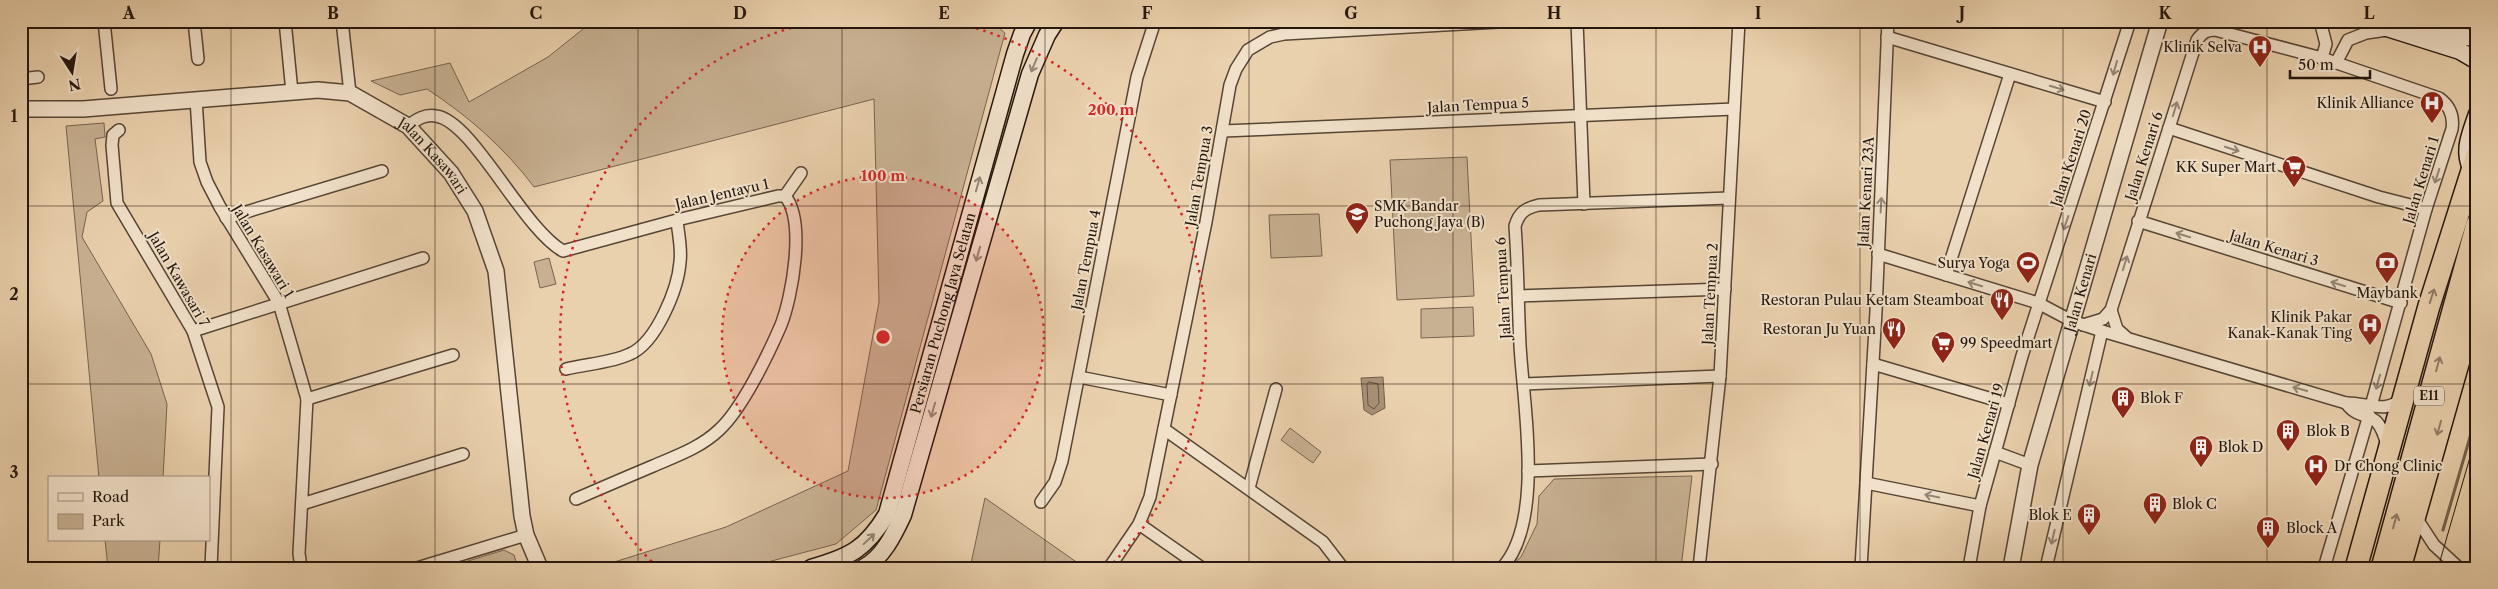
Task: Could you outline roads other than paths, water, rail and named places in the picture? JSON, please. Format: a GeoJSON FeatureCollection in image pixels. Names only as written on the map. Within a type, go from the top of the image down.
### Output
{"type":"FeatureCollection","features":[{"type":"Feature","properties":{"kind":"highway"},"geometry":{"type":"LineString","coordinates":[[2356,568],[2429,306],[2474,163]]}},
{"type":"Feature","properties":{"kind":"highway","name":"E11"},"geometry":{"type":"LineString","coordinates":[[2382,568],[2477,224]]}},
{"type":"Feature","properties":{"kind":"highway","name":"E11"},"geometry":{"type":"LineString","coordinates":[[2400,568],[2477,297]]}},
{"type":"Feature","properties":{"kind":"main road","name":"Persiaran Puchong Jaya Selatan"},"geometry":{"type":"LineString","coordinates":[[811,568],[839,560],[857,550],[875,534],[887,514],[1012,63],[1022,34],[1029,21]]}},
{"type":"Feature","properties":{"kind":"main road","name":"Persiaran Puchong Jaya Selatan"},"geometry":{"type":"LineString","coordinates":[[863,568],[882,551],[895,532],[903,515],[1030,74],[1047,35],[1056,21]]}},
{"type":"Feature","properties":{"kind":"main road"},"geometry":{"type":"LineString","coordinates":[[2365,21],[2460,51],[2477,61]]}},
{"type":"Feature","properties":{"kind":"main road"},"geometry":{"type":"LineString","coordinates":[[2414,21],[2465,37],[2477,38]]}},
{"type":"Feature","properties":{"kind":"main road"},"geometry":{"type":"LineString","coordinates":[[2474,163],[2466,159],[2468,142],[2477,114]]}},
{"type":"Feature","properties":{"kind":"street"},"geometry":{"type":"LineString","coordinates":[[104,21],[111,89]]}},
{"type":"Feature","properties":{"kind":"street"},"geometry":{"type":"LineString","coordinates":[[194,21],[198,59]]}},
{"type":"Feature","properties":{"kind":"street"},"geometry":{"type":"LineString","coordinates":[[285,21],[292,92]]}},
{"type":"Feature","properties":{"kind":"street"},"geometry":{"type":"LineString","coordinates":[[342,21],[350,93]]}},
{"type":"Feature","properties":{"kind":"street","name":"Jalan Tempua 4"},"geometry":{"type":"LineString","coordinates":[[1040,502],[1054,482],[1062,461],[1137,78],[1155,21]]}},
{"type":"Feature","properties":{"kind":"street","name":"Jalan Tempua 3"},"geometry":{"type":"LineString","coordinates":[[1109,568],[1139,524],[1150,497],[1223,131],[1230,85],[1236,69],[1248,50],[1270,37],[1355,26],[1516,21]]}},
{"type":"Feature","properties":{"kind":"street"},"geometry":{"type":"LineString","coordinates":[[1578,21],[1584,204]]}},
{"type":"Feature","properties":{"kind":"street","name":"Jalan Tempua 2"},"geometry":{"type":"LineString","coordinates":[[1699,568],[1712,464],[1720,376],[1739,21]]}},
{"type":"Feature","properties":{"kind":"street","name":"Jalan Kenari 23A"},"geometry":{"type":"LineString","coordinates":[[1861,568],[1873,364],[1888,21]]}},
{"type":"Feature","properties":{"kind":"street","name":"Jalan Kenari 20"},"geometry":{"type":"LineString","coordinates":[[2038,303],[2130,21]]}},
{"type":"Feature","properties":{"kind":"street","name":"Jalan Kenari"},"geometry":{"type":"LineString","coordinates":[[2011,568],[2030,465],[2078,323],[2160,21]]}},
{"type":"Feature","properties":{"kind":"street"},"geometry":{"type":"LineString","coordinates":[[2320,21],[2326,44],[2322,58]]}},
{"type":"Feature","properties":{"kind":"street"},"geometry":{"type":"LineString","coordinates":[[2336,62],[2348,40],[2366,33],[2393,29]]}},
{"type":"Feature","properties":{"kind":"street","name":"Jalan Kenari 6"},"geometry":{"type":"LineString","coordinates":[[2111,310],[2197,40],[2201,33],[2208,30],[2222,31]]}},
{"type":"Feature","properties":{"kind":"street","name":"Jalan Kenari 1"},"geometry":{"type":"LineString","coordinates":[[2222,31],[2336,62],[2439,98],[2453,115],[2452,129],[2426,209],[2401,303],[2324,568]]}},
{"type":"Feature","properties":{"kind":"street"},"geometry":{"type":"LineString","coordinates":[[1887,37],[2105,102]]}},
{"type":"Feature","properties":{"kind":"street"},"geometry":{"type":"LineString","coordinates":[[1946,275],[2010,74]]}},
{"type":"Feature","properties":{"kind":"street"},"geometry":{"type":"LineString","coordinates":[[21,79],[38,77]]}},
{"type":"Feature","properties":{"kind":"street","name":"Jalan Kasawari"},"geometry":{"type":"LineString","coordinates":[[21,109],[83,109],[318,90],[350,93],[408,126],[451,173],[476,211],[488,243],[496,271],[501,307],[522,516],[526,535],[540,568]]}},
{"type":"Feature","properties":{"kind":"street","name":"Jalan Kasawari 1"},"geometry":{"type":"LineString","coordinates":[[196,99],[200,162],[207,182],[226,218],[279,303],[307,399],[299,553],[301,568]]}},
{"type":"Feature","properties":{"kind":"street","name":"Jalan Tempua 5"},"geometry":{"type":"LineString","coordinates":[[1223,131],[1734,109]]}},
{"type":"Feature","properties":{"kind":"street","name":"Jalan Jentayu 1"},"geometry":{"type":"LineString","coordinates":[[408,126],[421,117],[436,116],[445,118],[458,129],[500,178],[536,229],[554,246],[563,251],[677,220],[785,196],[794,215],[793,276],[781,324],[742,400],[720,430],[697,447],[576,499]]}},
{"type":"Feature","properties":{"kind":"street"},"geometry":{"type":"LineString","coordinates":[[2169,128],[2379,196],[2426,209]]}},
{"type":"Feature","properties":{"kind":"street","name":"Jalan Kawasari 7"},"geometry":{"type":"LineString","coordinates":[[119,130],[113,135],[112,145],[117,203],[193,331],[218,407],[211,568]]}},
{"type":"Feature","properties":{"kind":"street"},"geometry":{"type":"LineString","coordinates":[[226,218],[382,171]]}},
{"type":"Feature","properties":{"kind":"street"},"geometry":{"type":"LineString","coordinates":[[785,196],[801,173]]}},
{"type":"Feature","properties":{"kind":"street","name":"Jalan Tempua 6"},"geometry":{"type":"LineString","coordinates":[[1502,568],[1516,547],[1522,532],[1528,472],[1515,226],[1518,217],[1523,211],[1539,205],[1730,198]]}},
{"type":"Feature","properties":{"kind":"street"},"geometry":{"type":"LineString","coordinates":[[566,369],[629,355],[641,348],[652,336],[677,283],[681,260],[677,220]]}},
{"type":"Feature","properties":{"kind":"street","name":"Jalan Kenari 3"},"geometry":{"type":"LineString","coordinates":[[2138,221],[2401,303]]}},
{"type":"Feature","properties":{"kind":"street"},"geometry":{"type":"LineString","coordinates":[[1878,254],[2038,303],[2078,323],[2102,331],[2346,403],[2357,402],[2370,411],[2381,426],[2389,453]]}},
{"type":"Feature","properties":{"kind":"street"},"geometry":{"type":"LineString","coordinates":[[193,331],[423,258]]}},
{"type":"Feature","properties":{"kind":"street"},"geometry":{"type":"LineString","coordinates":[[1520,296],[1725,289]]}},
{"type":"Feature","properties":{"kind":"street","name":"Jalan Kenari 19"},"geometry":{"type":"LineString","coordinates":[[1969,568],[1980,506],[2038,303]]}},
{"type":"Feature","properties":{"kind":"street"},"geometry":{"type":"LineString","coordinates":[[2078,323],[2103,319],[2111,310]]}},
{"type":"Feature","properties":{"kind":"street"},"geometry":{"type":"LineString","coordinates":[[2111,310],[2117,329],[2128,338]]}},
{"type":"Feature","properties":{"kind":"street"},"geometry":{"type":"LineString","coordinates":[[2046,568],[2102,331]]}},
{"type":"Feature","properties":{"kind":"street"},"geometry":{"type":"LineString","coordinates":[[307,399],[453,355]]}},
{"type":"Feature","properties":{"kind":"street"},"geometry":{"type":"LineString","coordinates":[[1873,364],[2009,404]]}},
{"type":"Feature","properties":{"kind":"street"},"geometry":{"type":"LineString","coordinates":[[1524,384],[1720,376]]}},
{"type":"Feature","properties":{"kind":"street"},"geometry":{"type":"LineString","coordinates":[[1079,377],[1171,395]]}},
{"type":"Feature","properties":{"kind":"street"},"geometry":{"type":"LineString","coordinates":[[1249,488],[1276,389]]}},
{"type":"Feature","properties":{"kind":"street"},"geometry":{"type":"LineString","coordinates":[[2370,411],[2390,406],[2398,402],[2406,394]]}},
{"type":"Feature","properties":{"kind":"street"},"geometry":{"type":"LineString","coordinates":[[1164,429],[1323,542],[1344,568]]}},
{"type":"Feature","properties":{"kind":"street"},"geometry":{"type":"LineString","coordinates":[[1995,452],[2030,465]]}},
{"type":"Feature","properties":{"kind":"street"},"geometry":{"type":"LineString","coordinates":[[302,504],[463,454]]}},
{"type":"Feature","properties":{"kind":"street"},"geometry":{"type":"LineString","coordinates":[[1528,472],[1712,464]]}},
{"type":"Feature","properties":{"kind":"street"},"geometry":{"type":"LineString","coordinates":[[1866,483],[1980,506]]}},
{"type":"Feature","properties":{"kind":"street"},"geometry":{"type":"LineString","coordinates":[[2414,515],[2430,541],[2459,568]]}},
{"type":"Feature","properties":{"kind":"street"},"geometry":{"type":"LineString","coordinates":[[1139,524],[1202,568]]}},
{"type":"Feature","properties":{"kind":"street"},"geometry":{"type":"LineString","coordinates":[[417,568],[526,535]]}},
{"type":"Feature","properties":{"kind":"water"},"geometry":{"type":"Polygon","coordinates":[[[1383,377],[1385,408],[1372,415],[1364,410],[1361,378],[1383,377]]]}},
{"type":"Feature","properties":{"kind":"waterway"},"geometry":{"type":"LineString","coordinates":[[2443,530],[2477,413]]}},
{"type":"Feature","properties":{"kind":"tram line"},"geometry":{"type":"LineString","coordinates":[[2438,568],[2477,433]]}},
{"type":"Feature","properties":{"kind":"place","name":"Klinik Selva"},"geometry":{"type":"Point","coordinates":[2260,68]}},
{"type":"Feature","properties":{"kind":"place","name":"Klinik Alliance"},"geometry":{"type":"Point","coordinates":[2432,124]}},
{"type":"Feature","properties":{"kind":"place","name":"KK Super Mart"},"geometry":{"type":"Point","coordinates":[2294,188]}},
{"type":"Feature","properties":{"kind":"place","name":"SMK Bandar Puchong Jaya (B)"},"geometry":{"type":"Point","coordinates":[1357,235]}},
{"type":"Feature","properties":{"kind":"place","name":"Surya Yoga"},"geometry":{"type":"Point","coordinates":[2028,284]}},
{"type":"Feature","properties":{"kind":"place","name":"Maybank"},"geometry":{"type":"Point","coordinates":[2387,284]}},
{"type":"Feature","properties":{"kind":"place","name":"Restoran Pulau Ketam Steamboat"},"geometry":{"type":"Point","coordinates":[2002,321]}},
{"type":"Feature","properties":{"kind":"place","name":"Klinik Pakar Kanak-Kanak Ting"},"geometry":{"type":"Point","coordinates":[2370,346]}},
{"type":"Feature","properties":{"kind":"place","name":"Restoran Ju Yuan"},"geometry":{"type":"Point","coordinates":[1894,350]}},
{"type":"Feature","properties":{"kind":"place","name":"99 Speedmart"},"geometry":{"type":"Point","coordinates":[1943,364]}},
{"type":"Feature","properties":{"kind":"place","name":"Blok F"},"geometry":{"type":"Point","coordinates":[2123,419]}},
{"type":"Feature","properties":{"kind":"place","name":"Blok B"},"geometry":{"type":"Point","coordinates":[2288,452]}},
{"type":"Feature","properties":{"kind":"place","name":"Blok D"},"geometry":{"type":"Point","coordinates":[2201,468]}},
{"type":"Feature","properties":{"kind":"place","name":"Dr Chong Clinic"},"geometry":{"type":"Point","coordinates":[2316,487]}},
{"type":"Feature","properties":{"kind":"place","name":"Blok C"},"geometry":{"type":"Point","coordinates":[2155,525]}},
{"type":"Feature","properties":{"kind":"place","name":"Blok E"},"geometry":{"type":"Point","coordinates":[2089,536]}},
{"type":"Feature","properties":{"kind":"place","name":"Block A"},"geometry":{"type":"Point","coordinates":[2268,549]}}]}
